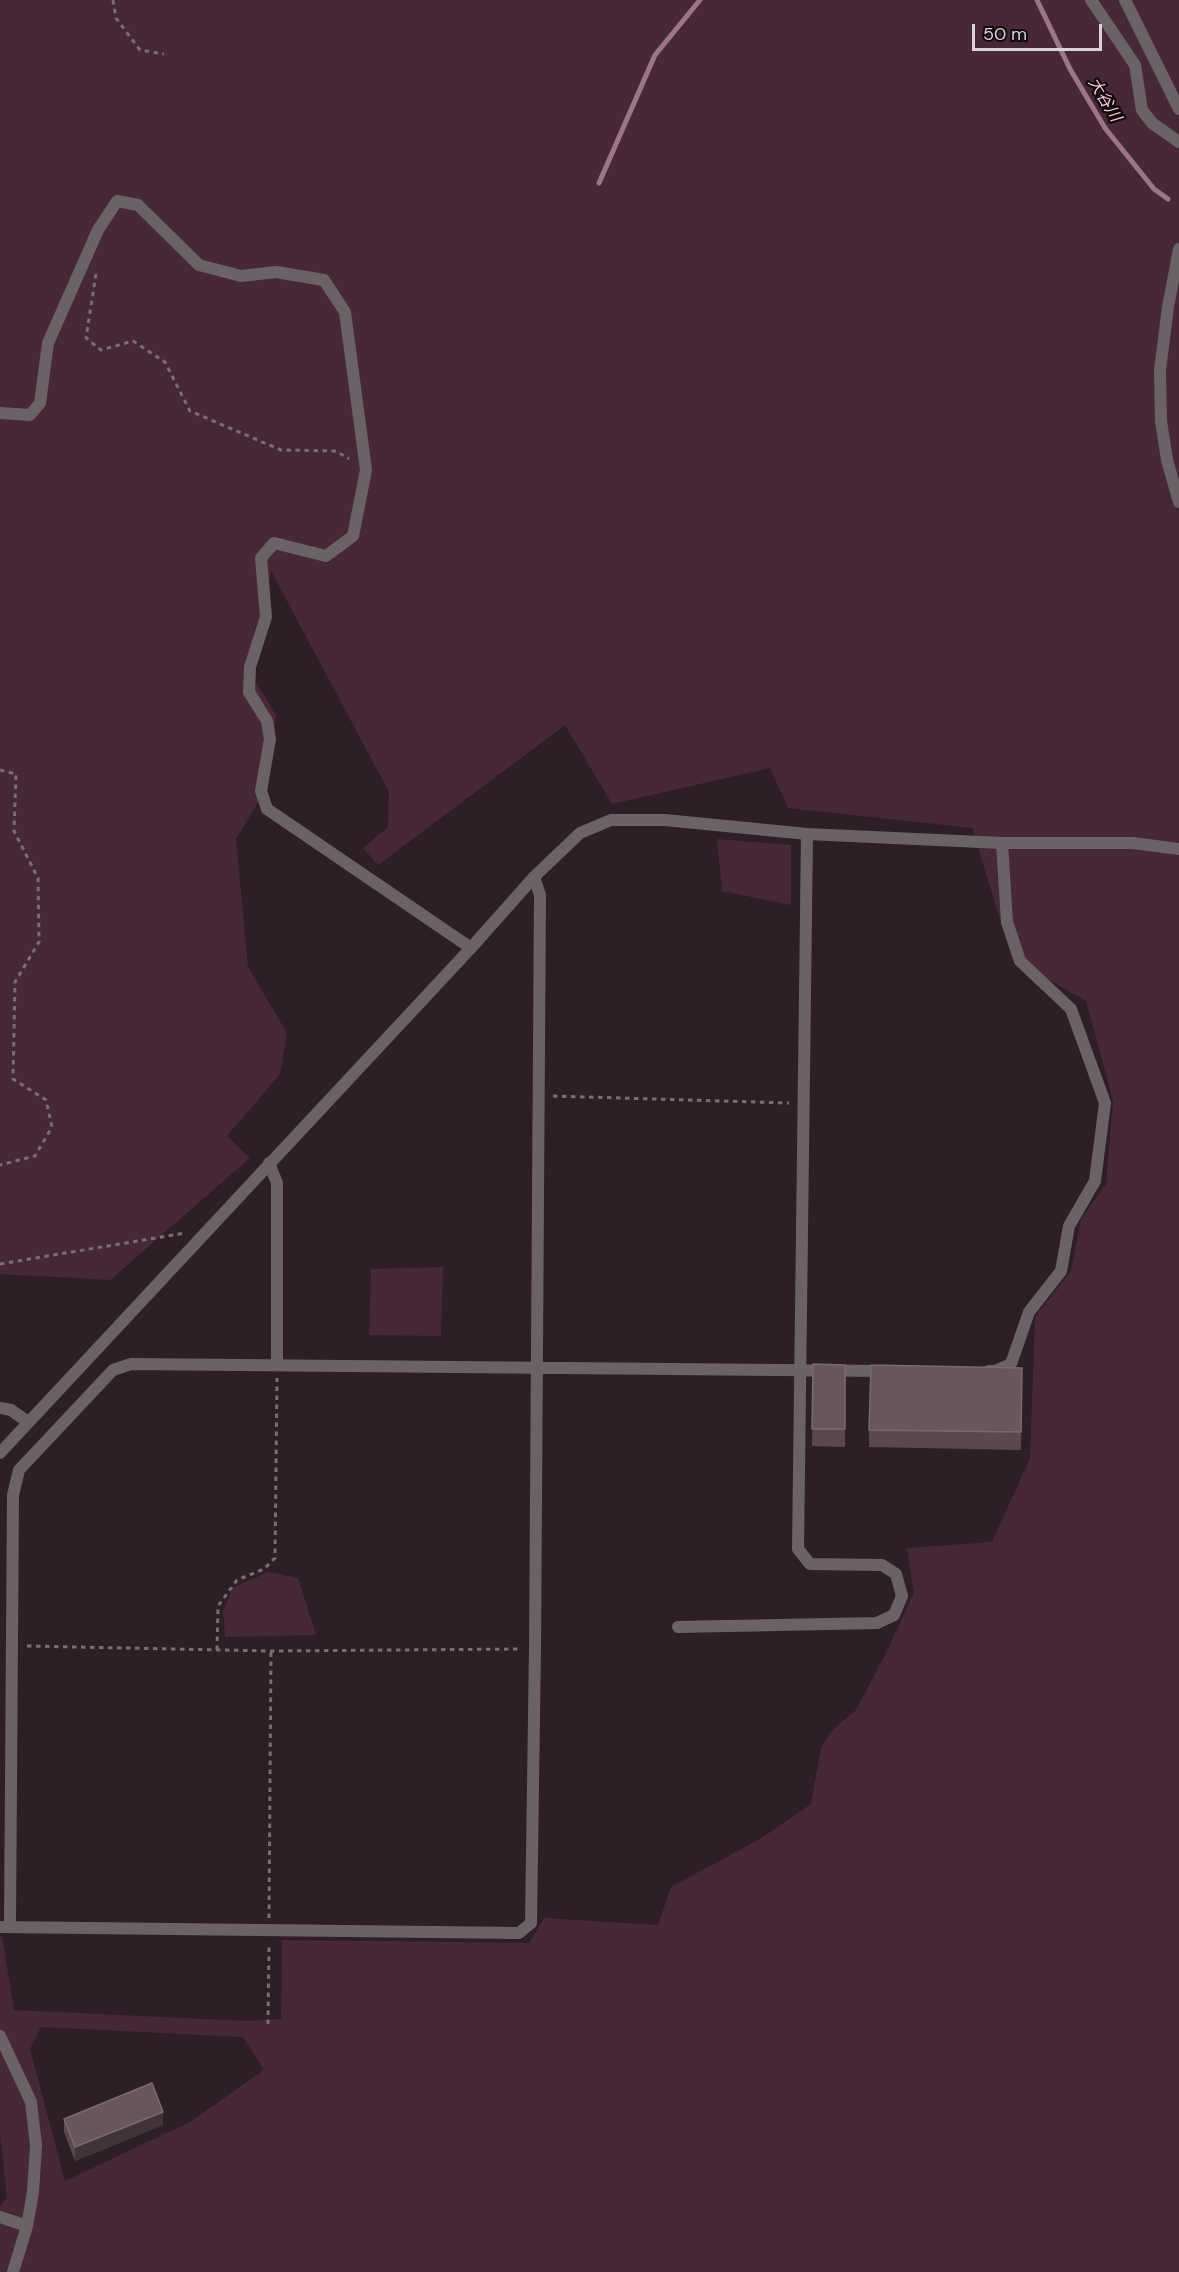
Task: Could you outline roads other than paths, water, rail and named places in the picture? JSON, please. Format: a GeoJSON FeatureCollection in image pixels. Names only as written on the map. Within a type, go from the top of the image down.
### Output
{"type":"FeatureCollection","features":[{"type":"Feature","properties":{"kind":"street"},"geometry":{"type":"LineString","coordinates":[[1091,0],[1135,65],[1142,110],[1152,123],[1179,142]]}},
{"type":"Feature","properties":{"kind":"street"},"geometry":{"type":"LineString","coordinates":[[1125,0],[1179,109]]}},
{"type":"Feature","properties":{"kind":"street"},"geometry":{"type":"LineString","coordinates":[[0,412],[30,415],[40,403],[48,343],[98,230],[117,201],[138,205],[199,265],[241,276],[276,272],[324,280],[345,312],[366,470],[353,536],[326,556],[274,543],[261,558],[266,617],[250,667],[249,692],[267,721],[270,739],[261,792],[267,809],[471,948]]}},
{"type":"Feature","properties":{"kind":"street"},"geometry":{"type":"LineString","coordinates":[[1179,249],[1160,370],[1161,421],[1167,460],[1179,502]]}},
{"type":"Feature","properties":{"kind":"street"},"geometry":{"type":"LineString","coordinates":[[0,1453],[471,948],[534,877],[580,833],[611,820],[664,820],[807,834],[1002,843],[1133,843],[1179,849]]}},
{"type":"Feature","properties":{"kind":"street"},"geometry":{"type":"LineString","coordinates":[[678,1627],[877,1623],[894,1615],[902,1596],[896,1574],[882,1565],[810,1564],[798,1549],[807,834]]}},
{"type":"Feature","properties":{"kind":"street"},"geometry":{"type":"LineString","coordinates":[[972,1371],[996,1371],[1011,1364],[1029,1312],[1061,1271],[1069,1226],[1095,1181],[1105,1103],[1071,1009],[1020,961],[1007,922],[1002,843]]}},
{"type":"Feature","properties":{"kind":"street"},"geometry":{"type":"LineString","coordinates":[[534,877],[540,894],[539,1095],[537,1368],[535,1649],[531,1923],[519,1933],[5,1926],[12,1646],[13,1495],[19,1470],[112,1370],[131,1364],[277,1364],[537,1368],[903,1371]]}},
{"type":"Feature","properties":{"kind":"street"},"geometry":{"type":"LineString","coordinates":[[269,1164],[277,1183],[277,1364]]}},
{"type":"Feature","properties":{"kind":"street"},"geometry":{"type":"LineString","coordinates":[[0,1408],[11,1410],[28,1422]]}},
{"type":"Feature","properties":{"kind":"street"},"geometry":{"type":"LineString","coordinates":[[0,2036],[31,2102],[36,2145],[33,2192],[27,2226],[13,2272]]}},
{"type":"Feature","properties":{"kind":"street"},"geometry":{"type":"LineString","coordinates":[[0,2217],[27,2226]]}},
{"type":"Feature","properties":{"kind":"waterway"},"geometry":{"type":"LineString","coordinates":[[599,183],[655,55],[700,0]]}},
{"type":"Feature","properties":{"kind":"waterway","name":"大谷川"},"geometry":{"type":"LineString","coordinates":[[1037,0],[1070,69],[1105,128],[1154,189],[1168,199]]}}]}
